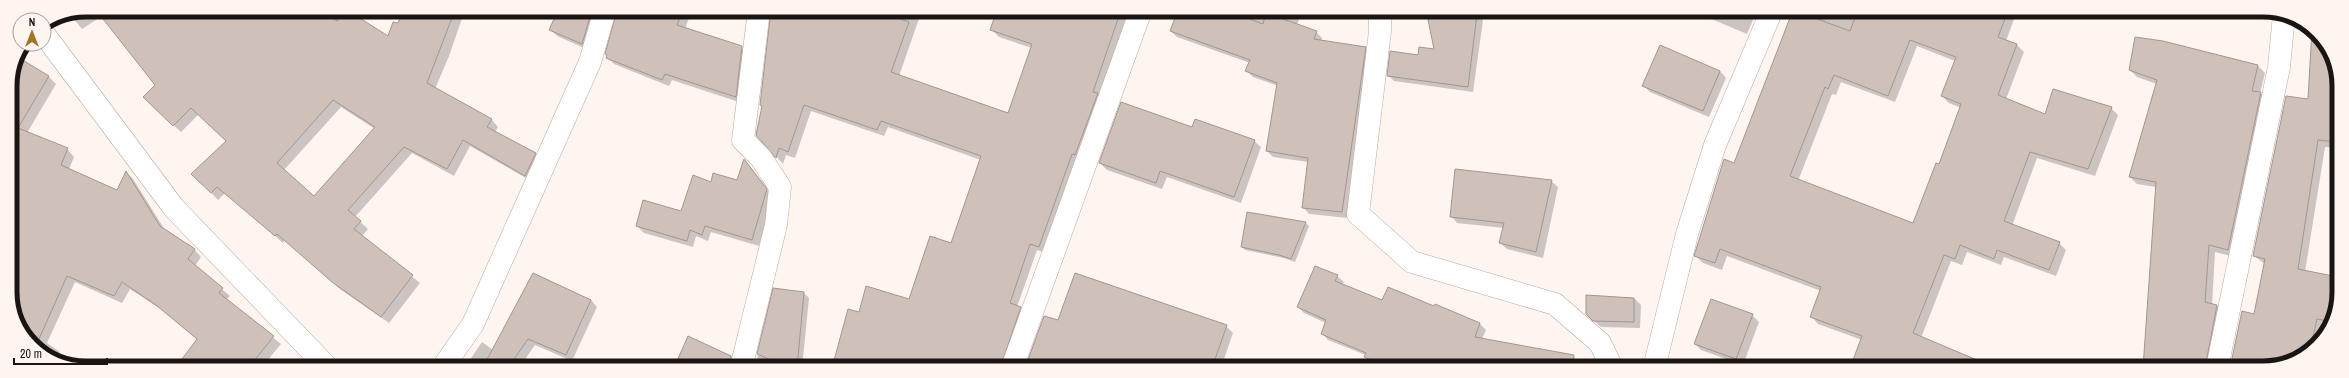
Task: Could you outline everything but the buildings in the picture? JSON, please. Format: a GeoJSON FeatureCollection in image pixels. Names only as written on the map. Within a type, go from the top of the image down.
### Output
{"type":"FeatureCollection","features":[{"type":"Feature","properties":{"kind":"main road"},"geometry":{"type":"LineString","coordinates":[[448,361],[473,324],[590,62],[603,17]]}},
{"type":"Feature","properties":{"kind":"main road"},"geometry":{"type":"LineString","coordinates":[[744,361],[776,225],[780,187],[761,158],[743,140],[758,17]]}},
{"type":"Feature","properties":{"kind":"main road"},"geometry":{"type":"LineString","coordinates":[[1015,361],[1138,17]]}},
{"type":"Feature","properties":{"kind":"main road"},"geometry":{"type":"LineString","coordinates":[[1380,17],[1380,31],[1358,214],[1412,262],[1555,304],[1600,343],[1609,361]]}},
{"type":"Feature","properties":{"kind":"main road"},"geometry":{"type":"LineString","coordinates":[[1656,361],[1687,234],[1715,145],[1769,17]]}},
{"type":"Feature","properties":{"kind":"main road"},"geometry":{"type":"LineString","coordinates":[[2218,361],[2279,66],[2284,20]]}},
{"type":"Feature","properties":{"kind":"main road"},"geometry":{"type":"LineString","coordinates":[[52,45],[174,208],[321,361]]}}]}
